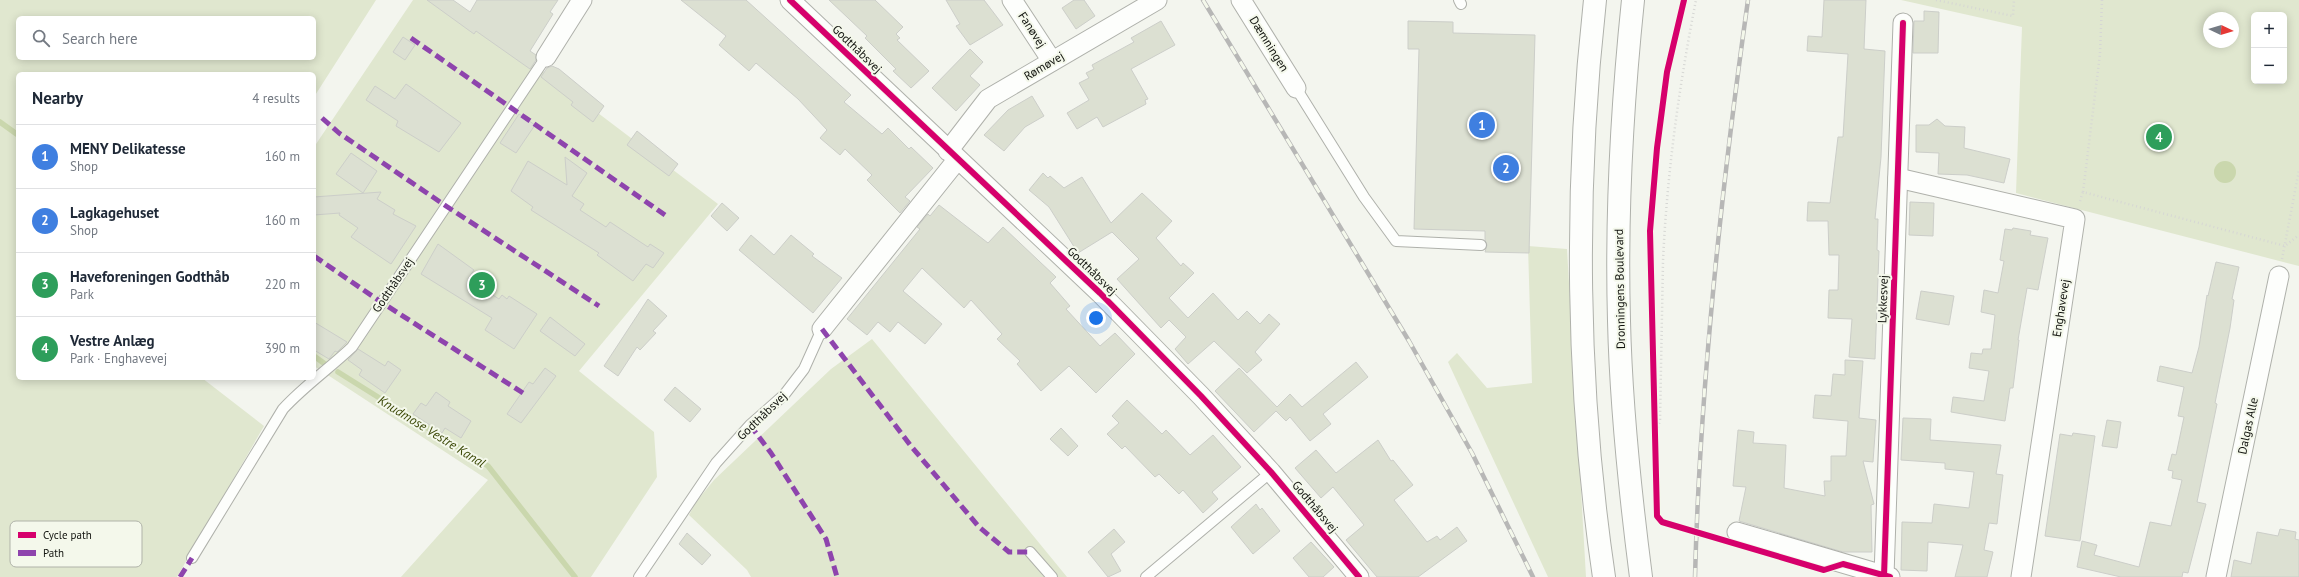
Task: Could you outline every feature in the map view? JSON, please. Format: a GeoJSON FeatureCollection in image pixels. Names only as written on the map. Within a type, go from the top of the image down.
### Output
{"type":"FeatureCollection","features":[{"type":"Feature","properties":{"kind":"main road"},"geometry":{"type":"LineString","coordinates":[[1595,0],[1587,102],[1582,225],[1583,322],[1588,424],[1604,577]]}},
{"type":"Feature","properties":{"kind":"main road","name":"Dronningens Boulevard"},"geometry":{"type":"LineString","coordinates":[[1633,1],[1624,103],[1619,225],[1619,321],[1624,422],[1636,540],[1642,577]]}},
{"type":"Feature","properties":{"kind":"street","name":"Godthåbsvej"},"geometry":{"type":"LineString","coordinates":[[546,57],[582,0]]}},
{"type":"Feature","properties":{"kind":"street","name":"Godthåbsvej"},"geometry":{"type":"LineString","coordinates":[[790,0],[1100,294],[1201,396],[1272,472],[1359,577]]}},
{"type":"Feature","properties":{"kind":"street","name":"Fanøvej"},"geometry":{"type":"LineString","coordinates":[[1012,0],[1052,61]]}},
{"type":"Feature","properties":{"kind":"street","name":"Rømøvej"},"geometry":{"type":"LineString","coordinates":[[953,156],[988,99],[1157,0]]}},
{"type":"Feature","properties":{"kind":"street","name":"Dæmningen"},"geometry":{"type":"LineString","coordinates":[[1241,0],[1296,88]]}},
{"type":"Feature","properties":{"kind":"street","name":"Lykkesvej"},"geometry":{"type":"LineString","coordinates":[[1737,532],[1887,576],[1903,23]]}},
{"type":"Feature","properties":{"kind":"street","name":"Godthåbsvej"},"geometry":{"type":"LineString","coordinates":[[822,329],[953,156]]}},
{"type":"Feature","properties":{"kind":"street","name":"Enghavevej"},"geometry":{"type":"LineString","coordinates":[[1898,178],[2075,218],[2021,577]]}},
{"type":"Feature","properties":{"kind":"street","name":"Dalgas Alle"},"geometry":{"type":"LineString","coordinates":[[2216,577],[2279,276]]}},
{"type":"Feature","properties":{"kind":"lane","name":"Godthåbsvej"},"geometry":{"type":"LineString","coordinates":[[316,378],[352,347],[546,57]]}},
{"type":"Feature","properties":{"kind":"lane"},"geometry":{"type":"LineString","coordinates":[[1296,88],[1364,197],[1396,241],[1481,245]]}},
{"type":"Feature","properties":{"kind":"lane","name":"Godthåbsvej"},"geometry":{"type":"LineString","coordinates":[[639,577],[716,463],[750,425],[784,395],[804,368],[822,329]]}},
{"type":"Feature","properties":{"kind":"lane","name":"Godthåbsvej"},"geometry":{"type":"LineString","coordinates":[[192,558],[283,409],[300,391],[314,380]]}},
{"type":"Feature","properties":{"kind":"lane"},"geometry":{"type":"LineString","coordinates":[[1146,577],[1272,472]]}},
{"type":"Feature","properties":{"kind":"lane"},"geometry":{"type":"LineString","coordinates":[[1030,552],[1052,577]]}},
{"type":"Feature","properties":{"kind":"path"},"geometry":{"type":"LineString","coordinates":[[1655,435],[1660,421],[1664,260],[1669,176],[1682,73],[1696,0]]}},
{"type":"Feature","properties":{"kind":"path"},"geometry":{"type":"LineString","coordinates":[[1936,0],[2013,16],[2014,0]]}},
{"type":"Feature","properties":{"kind":"path"},"geometry":{"type":"LineString","coordinates":[[2102,0],[2100,54],[2083,192],[2285,246]]}},
{"type":"Feature","properties":{"kind":"path"},"geometry":{"type":"LineString","coordinates":[[2279,276],[2299,170]]}},
{"type":"Feature","properties":{"kind":"path"},"geometry":{"type":"LineString","coordinates":[[2285,246],[2299,235]]}},
{"type":"Feature","properties":{"kind":"path"},"geometry":{"type":"LineString","coordinates":[[1653,372],[1655,435]]}},
{"type":"Feature","properties":{"kind":"shaded area"},"geometry":{"type":"Polygon","coordinates":[[[0,0],[376,0],[316,94],[316,72],[16,72],[16,380],[205,380],[264,426],[177,577],[0,577],[0,0]]]}},
{"type":"Feature","properties":{"kind":"shaded area"},"geometry":{"type":"Polygon","coordinates":[[[413,0],[449,0],[718,204],[579,371],[654,432],[657,477],[591,577],[401,577],[488,480],[316,367],[316,144],[413,0]]]}},
{"type":"Feature","properties":{"kind":"shaded area"},"geometry":{"type":"Polygon","coordinates":[[[1901,0],[2299,0],[2299,266],[2016,193],[2022,27],[1901,0]]]}},
{"type":"Feature","properties":{"kind":"shaded area"},"geometry":{"type":"Polygon","coordinates":[[[2221,161],[2229,161],[2236,168],[2236,176],[2229,183],[2221,183],[2214,176],[2214,168],[2221,161]]]}},
{"type":"Feature","properties":{"kind":"shaded area"},"geometry":{"type":"Polygon","coordinates":[[[1528,246],[1567,249],[1586,577],[1548,577],[1448,362],[1457,353],[1487,388],[1532,383],[1528,246]]]}},
{"type":"Feature","properties":{"kind":"shaded area"},"geometry":{"type":"Polygon","coordinates":[[[872,339],[1067,577],[751,577],[747,570],[689,515],[696,502],[714,480],[831,369],[872,339]]]}},
{"type":"Feature","properties":{"kind":"building"},"geometry":{"type":"Polygon","coordinates":[[[427,0],[453,0],[470,12],[477,0],[558,0],[550,12],[553,14],[530,51],[536,55],[536,60],[530,69],[476,31],[474,34],[427,0]]]}},
{"type":"Feature","properties":{"kind":"building"},"geometry":{"type":"Polygon","coordinates":[[[681,0],[746,0],[851,95],[844,102],[882,134],[888,128],[909,149],[911,147],[933,168],[905,197],[910,201],[900,213],[867,180],[872,175],[845,149],[840,155],[820,138],[827,130],[798,99],[756,63],[749,71],[719,45],[726,36],[681,0]]]}},
{"type":"Feature","properties":{"kind":"building"},"geometry":{"type":"Polygon","coordinates":[[[829,0],[875,0],[903,27],[896,34],[900,38],[897,40],[929,71],[911,88],[893,71],[896,69],[865,38],[867,36],[829,0]]]}},
{"type":"Feature","properties":{"kind":"building"},"geometry":{"type":"Polygon","coordinates":[[[946,0],[984,0],[1003,25],[970,45],[956,26],[960,24],[946,0]]]}},
{"type":"Feature","properties":{"kind":"building"},"geometry":{"type":"Polygon","coordinates":[[[1074,0],[1084,0],[1095,16],[1076,29],[1062,8],[1074,0]]]}},
{"type":"Feature","properties":{"kind":"building"},"geometry":{"type":"Polygon","coordinates":[[[1824,0],[1866,0],[1864,49],[1885,51],[1881,157],[1875,219],[1878,219],[1877,250],[1879,251],[1875,359],[1849,357],[1852,319],[1828,318],[1829,290],[1838,290],[1839,255],[1829,255],[1828,221],[1807,221],[1808,202],[1830,203],[1838,137],[1843,137],[1848,54],[1807,51],[1808,36],[1822,37],[1824,0]]]}},
{"type":"Feature","properties":{"kind":"building"},"geometry":{"type":"Polygon","coordinates":[[[1924,11],[1939,12],[1938,53],[1913,53],[1914,21],[1924,21],[1924,11]]]}},
{"type":"Feature","properties":{"kind":"building"},"geometry":{"type":"Polygon","coordinates":[[[1161,21],[1175,45],[1131,69],[1148,99],[1145,100],[1146,104],[1103,127],[1097,117],[1077,129],[1067,113],[1089,100],[1079,83],[1089,78],[1086,73],[1094,69],[1092,65],[1134,42],[1131,38],[1161,21]]]}},
{"type":"Feature","properties":{"kind":"building"},"geometry":{"type":"Polygon","coordinates":[[[1408,21],[1453,22],[1453,33],[1535,35],[1529,253],[1485,252],[1487,245],[1485,240],[1485,231],[1414,229],[1419,49],[1408,49],[1408,21]]]}},
{"type":"Feature","properties":{"kind":"building"},"geometry":{"type":"Polygon","coordinates":[[[403,37],[415,45],[405,60],[393,52],[403,37]]]}},
{"type":"Feature","properties":{"kind":"building"},"geometry":{"type":"Polygon","coordinates":[[[970,49],[983,62],[970,76],[980,85],[956,111],[932,88],[970,49]]]}},
{"type":"Feature","properties":{"kind":"building"},"geometry":{"type":"Polygon","coordinates":[[[552,66],[559,69],[604,106],[593,122],[571,105],[573,102],[541,77],[547,68],[552,66]]]}},
{"type":"Feature","properties":{"kind":"building"},"geometry":{"type":"Polygon","coordinates":[[[406,84],[461,123],[439,152],[396,126],[398,121],[366,100],[375,86],[395,99],[406,84]]]}},
{"type":"Feature","properties":{"kind":"building"},"geometry":{"type":"Polygon","coordinates":[[[1032,96],[1044,116],[1025,127],[1004,151],[984,135],[1008,110],[1032,96]]]}},
{"type":"Feature","properties":{"kind":"building"},"geometry":{"type":"Polygon","coordinates":[[[519,114],[535,125],[516,153],[500,143],[519,114]]]}},
{"type":"Feature","properties":{"kind":"building"},"geometry":{"type":"Polygon","coordinates":[[[1937,119],[1945,126],[1965,127],[1964,148],[2010,159],[2004,183],[1967,175],[1938,174],[1939,153],[1916,152],[1916,125],[1929,125],[1937,119]]]}},
{"type":"Feature","properties":{"kind":"building"},"geometry":{"type":"Polygon","coordinates":[[[637,131],[678,164],[669,176],[627,145],[637,131]]]}},
{"type":"Feature","properties":{"kind":"building"},"geometry":{"type":"Polygon","coordinates":[[[351,153],[377,171],[363,193],[336,174],[351,153]]]}},
{"type":"Feature","properties":{"kind":"building"},"geometry":{"type":"Polygon","coordinates":[[[565,157],[587,173],[572,196],[584,204],[580,210],[606,227],[610,222],[648,247],[650,244],[664,253],[653,268],[646,264],[633,281],[597,255],[599,253],[531,210],[533,207],[511,191],[528,161],[567,185],[565,157]]]}},
{"type":"Feature","properties":{"kind":"building"},"geometry":{"type":"Polygon","coordinates":[[[1043,173],[1048,178],[1050,176],[1064,188],[1082,177],[1111,223],[1142,193],[1172,221],[1156,238],[1181,266],[1183,263],[1194,273],[1169,298],[1188,318],[1213,293],[1238,320],[1247,311],[1260,324],[1269,314],[1280,324],[1255,352],[1262,360],[1247,373],[1214,341],[1188,364],[1175,349],[1186,337],[1169,320],[1161,328],[1117,279],[1139,259],[1112,232],[1078,253],[1049,207],[1029,190],[1043,173]]]}},
{"type":"Feature","properties":{"kind":"building"},"geometry":{"type":"Polygon","coordinates":[[[381,192],[377,199],[395,210],[393,214],[416,226],[391,264],[351,237],[358,228],[339,215],[340,213],[316,215],[316,197],[381,192]]]}},
{"type":"Feature","properties":{"kind":"building"},"geometry":{"type":"Polygon","coordinates":[[[1910,202],[1934,203],[1933,236],[1909,235],[1910,202]]]}},
{"type":"Feature","properties":{"kind":"building"},"geometry":{"type":"Polygon","coordinates":[[[722,203],[739,218],[727,231],[711,216],[722,203]]]}},
{"type":"Feature","properties":{"kind":"building"},"geometry":{"type":"Polygon","coordinates":[[[939,205],[988,243],[1003,227],[1056,277],[1050,283],[1070,306],[1066,309],[1100,346],[1115,333],[1135,354],[1096,393],[1069,366],[1041,391],[1017,364],[1020,361],[997,339],[1002,334],[971,300],[964,308],[922,268],[903,291],[942,324],[925,344],[898,322],[890,332],[878,322],[867,335],[847,319],[920,229],[917,227],[928,214],[930,216],[939,205]]]}},
{"type":"Feature","properties":{"kind":"building"},"geometry":{"type":"Polygon","coordinates":[[[2013,228],[2031,231],[2030,235],[2048,238],[2038,290],[2027,288],[2018,340],[2013,388],[2010,388],[2005,421],[1951,412],[1953,397],[1984,401],[1989,371],[1969,368],[1971,353],[1982,354],[1983,349],[1991,349],[1995,315],[1981,312],[1984,290],[1998,293],[2004,261],[2000,260],[2005,229],[2012,230],[2013,228]]]}},
{"type":"Feature","properties":{"kind":"building"},"geometry":{"type":"Polygon","coordinates":[[[751,235],[774,255],[791,235],[814,254],[812,256],[842,278],[813,313],[739,250],[751,235]]]}},
{"type":"Feature","properties":{"kind":"building"},"geometry":{"type":"Polygon","coordinates":[[[438,244],[474,270],[468,279],[499,299],[502,295],[507,299],[509,296],[537,314],[514,349],[485,330],[492,318],[421,274],[438,244]]]}},
{"type":"Feature","properties":{"kind":"building"},"geometry":{"type":"Polygon","coordinates":[[[2216,262],[2239,267],[2232,299],[2234,300],[2230,328],[2215,403],[2217,404],[2197,502],[2206,504],[2188,573],[2183,572],[2182,577],[2121,577],[2077,567],[2082,541],[2097,545],[2094,555],[2139,567],[2150,522],[2171,526],[2182,480],[2172,478],[2173,471],[2168,470],[2172,454],[2176,455],[2184,417],[2178,416],[2184,387],[2157,381],[2160,366],[2192,373],[2199,347],[2207,295],[2208,296],[2216,262]]]}},
{"type":"Feature","properties":{"kind":"building"},"geometry":{"type":"Polygon","coordinates":[[[1921,291],[1954,296],[1949,325],[1916,319],[1921,291]]]}},
{"type":"Feature","properties":{"kind":"building"},"geometry":{"type":"Polygon","coordinates":[[[648,299],[667,316],[653,331],[656,333],[640,350],[637,347],[618,376],[604,366],[648,299]]]}},
{"type":"Feature","properties":{"kind":"building"},"geometry":{"type":"Polygon","coordinates":[[[550,317],[585,344],[575,356],[540,331],[550,317]]]}},
{"type":"Feature","properties":{"kind":"building"},"geometry":{"type":"Polygon","coordinates":[[[316,323],[347,342],[337,352],[335,351],[329,359],[316,351],[316,323]]]}},
{"type":"Feature","properties":{"kind":"building"},"geometry":{"type":"Polygon","coordinates":[[[358,349],[385,366],[388,361],[401,370],[385,393],[359,375],[362,370],[348,360],[358,349]]]}},
{"type":"Feature","properties":{"kind":"building"},"geometry":{"type":"Polygon","coordinates":[[[1845,360],[1863,361],[1859,418],[1876,420],[1873,462],[1863,461],[1874,504],[1871,505],[1872,552],[1843,552],[1739,521],[1746,487],[1733,486],[1738,430],[1754,432],[1753,443],[1786,445],[1784,488],[1825,496],[1824,481],[1831,481],[1831,456],[1846,456],[1848,421],[1813,418],[1815,395],[1831,396],[1833,374],[1845,375],[1845,360]]]}},
{"type":"Feature","properties":{"kind":"building"},"geometry":{"type":"Polygon","coordinates":[[[1356,362],[1368,377],[1323,414],[1331,424],[1310,441],[1290,417],[1286,421],[1276,411],[1254,432],[1215,391],[1239,368],[1277,407],[1290,394],[1302,407],[1356,362]]]}},
{"type":"Feature","properties":{"kind":"building"},"geometry":{"type":"Polygon","coordinates":[[[545,368],[556,376],[521,423],[507,414],[529,382],[533,384],[545,368]]]}},
{"type":"Feature","properties":{"kind":"building"},"geometry":{"type":"Polygon","coordinates":[[[675,387],[701,409],[690,422],[664,400],[675,387]]]}},
{"type":"Feature","properties":{"kind":"building"},"geometry":{"type":"Polygon","coordinates":[[[436,392],[450,402],[448,406],[471,421],[461,438],[445,428],[442,433],[413,414],[421,403],[426,406],[436,392]]]}},
{"type":"Feature","properties":{"kind":"building"},"geometry":{"type":"Polygon","coordinates":[[[1127,400],[1162,434],[1166,430],[1190,455],[1213,435],[1241,467],[1212,492],[1218,499],[1203,513],[1183,490],[1179,494],[1159,474],[1155,477],[1125,446],[1122,449],[1107,434],[1119,423],[1112,416],[1127,400]]]}},
{"type":"Feature","properties":{"kind":"building"},"geometry":{"type":"Polygon","coordinates":[[[1903,418],[1931,419],[1930,440],[2001,445],[1996,474],[2003,475],[1997,524],[1989,523],[1984,550],[1993,552],[1987,577],[1955,577],[1963,545],[1928,542],[1927,571],[1901,570],[1902,522],[1932,523],[1934,504],[1969,508],[1974,472],[1945,469],[1945,463],[1901,460],[1903,418]]]}},
{"type":"Feature","properties":{"kind":"building"},"geometry":{"type":"Polygon","coordinates":[[[2107,420],[2121,422],[2117,448],[2102,446],[2107,420]]]}},
{"type":"Feature","properties":{"kind":"building"},"geometry":{"type":"Polygon","coordinates":[[[1061,428],[1078,446],[1068,456],[1050,439],[1061,428]]]}},
{"type":"Feature","properties":{"kind":"building"},"geometry":{"type":"Polygon","coordinates":[[[2073,433],[2095,436],[2080,541],[2045,536],[2060,434],[2072,436],[2073,433]]]}},
{"type":"Feature","properties":{"kind":"building"},"geometry":{"type":"Polygon","coordinates":[[[1378,440],[1391,461],[1393,460],[1413,485],[1394,500],[1427,542],[1437,536],[1440,540],[1457,527],[1467,541],[1418,577],[1377,577],[1346,540],[1364,525],[1333,487],[1321,498],[1295,468],[1316,450],[1336,473],[1378,440]]]}},
{"type":"Feature","properties":{"kind":"building"},"geometry":{"type":"Polygon","coordinates":[[[1256,504],[1260,510],[1262,508],[1280,531],[1253,554],[1231,527],[1256,504]]]}},
{"type":"Feature","properties":{"kind":"building"},"geometry":{"type":"Polygon","coordinates":[[[1114,529],[1125,542],[1111,554],[1121,571],[1108,577],[1088,552],[1114,529]]]}},
{"type":"Feature","properties":{"kind":"building"},"geometry":{"type":"Polygon","coordinates":[[[2280,529],[2296,532],[2295,539],[2299,540],[2299,577],[2231,577],[2234,560],[2251,564],[2257,532],[2278,536],[2280,529]]]}},
{"type":"Feature","properties":{"kind":"building"},"geometry":{"type":"Polygon","coordinates":[[[687,533],[711,555],[702,565],[679,544],[687,533]]]}},
{"type":"Feature","properties":{"kind":"building"},"geometry":{"type":"Polygon","coordinates":[[[1311,542],[1334,567],[1323,577],[1309,577],[1293,558],[1311,542]]]}},
{"type":"Feature","properties":{"kind":"waterway","name":"Knudmose Vestre Kanal"},"geometry":{"type":"LineString","coordinates":[[0,122],[16,134]]}},
{"type":"Feature","properties":{"kind":"waterway","name":"Knudmose Vestre Kanal"},"geometry":{"type":"LineString","coordinates":[[316,357],[325,364]]}},
{"type":"Feature","properties":{"kind":"waterway","name":"Knudmose Vestre Kanal"},"geometry":{"type":"LineString","coordinates":[[338,372],[488,466],[575,577]]}},
{"type":"Feature","properties":{"kind":"railway"},"geometry":{"type":"LineString","coordinates":[[1203,0],[1409,341],[1472,453],[1533,577]]}},
{"type":"Feature","properties":{"kind":"railway"},"geometry":{"type":"LineString","coordinates":[[1695,577],[1702,432],[1713,288],[1729,144],[1748,0]]}},
{"type":"Feature","properties":{"kind":"marked path"},"geometry":{"type":"LineString","coordinates":[[411,38],[665,215]]}},
{"type":"Feature","properties":{"kind":"marked path"},"geometry":{"type":"LineString","coordinates":[[322,118],[339,133],[446,206],[599,306]]}},
{"type":"Feature","properties":{"kind":"marked path"},"geometry":{"type":"LineString","coordinates":[[316,257],[381,302],[523,393]]}},
{"type":"Feature","properties":{"kind":"marked path"},"geometry":{"type":"LineString","coordinates":[[822,329],[911,446],[979,527],[1009,552],[1030,552]]}},
{"type":"Feature","properties":{"kind":"marked path"},"geometry":{"type":"LineString","coordinates":[[750,425],[771,453],[826,539],[837,577]]}},
{"type":"Feature","properties":{"kind":"marked path"},"geometry":{"type":"LineString","coordinates":[[180,577],[192,558]]}},
{"type":"Feature","properties":{"kind":"cycle path"},"geometry":{"type":"LineString","coordinates":[[790,0],[1100,293],[1201,396],[1271,472],[1359,577]]}},
{"type":"Feature","properties":{"kind":"cycle path"},"geometry":{"type":"LineString","coordinates":[[1684,0],[1667,72],[1657,148],[1650,231],[1657,516],[1662,522],[1824,570],[1843,564],[1890,577]]}},
{"type":"Feature","properties":{"kind":"cycle path"},"geometry":{"type":"LineString","coordinates":[[1884,576],[1903,23]]}},
{"type":"Feature","properties":{"kind":"place","name":"MENY Delikatesse"},"geometry":{"type":"Point","coordinates":[1482,125]}},
{"type":"Feature","properties":{"kind":"place","name":"Vestre Anlæg"},"geometry":{"type":"Point","coordinates":[2159,137]}},
{"type":"Feature","properties":{"kind":"place","name":"Lagkagehuset"},"geometry":{"type":"Point","coordinates":[1506,168]}},
{"type":"Feature","properties":{"kind":"place","name":"Haveforeningen Godthåb"},"geometry":{"type":"Point","coordinates":[482,285]}}]}
